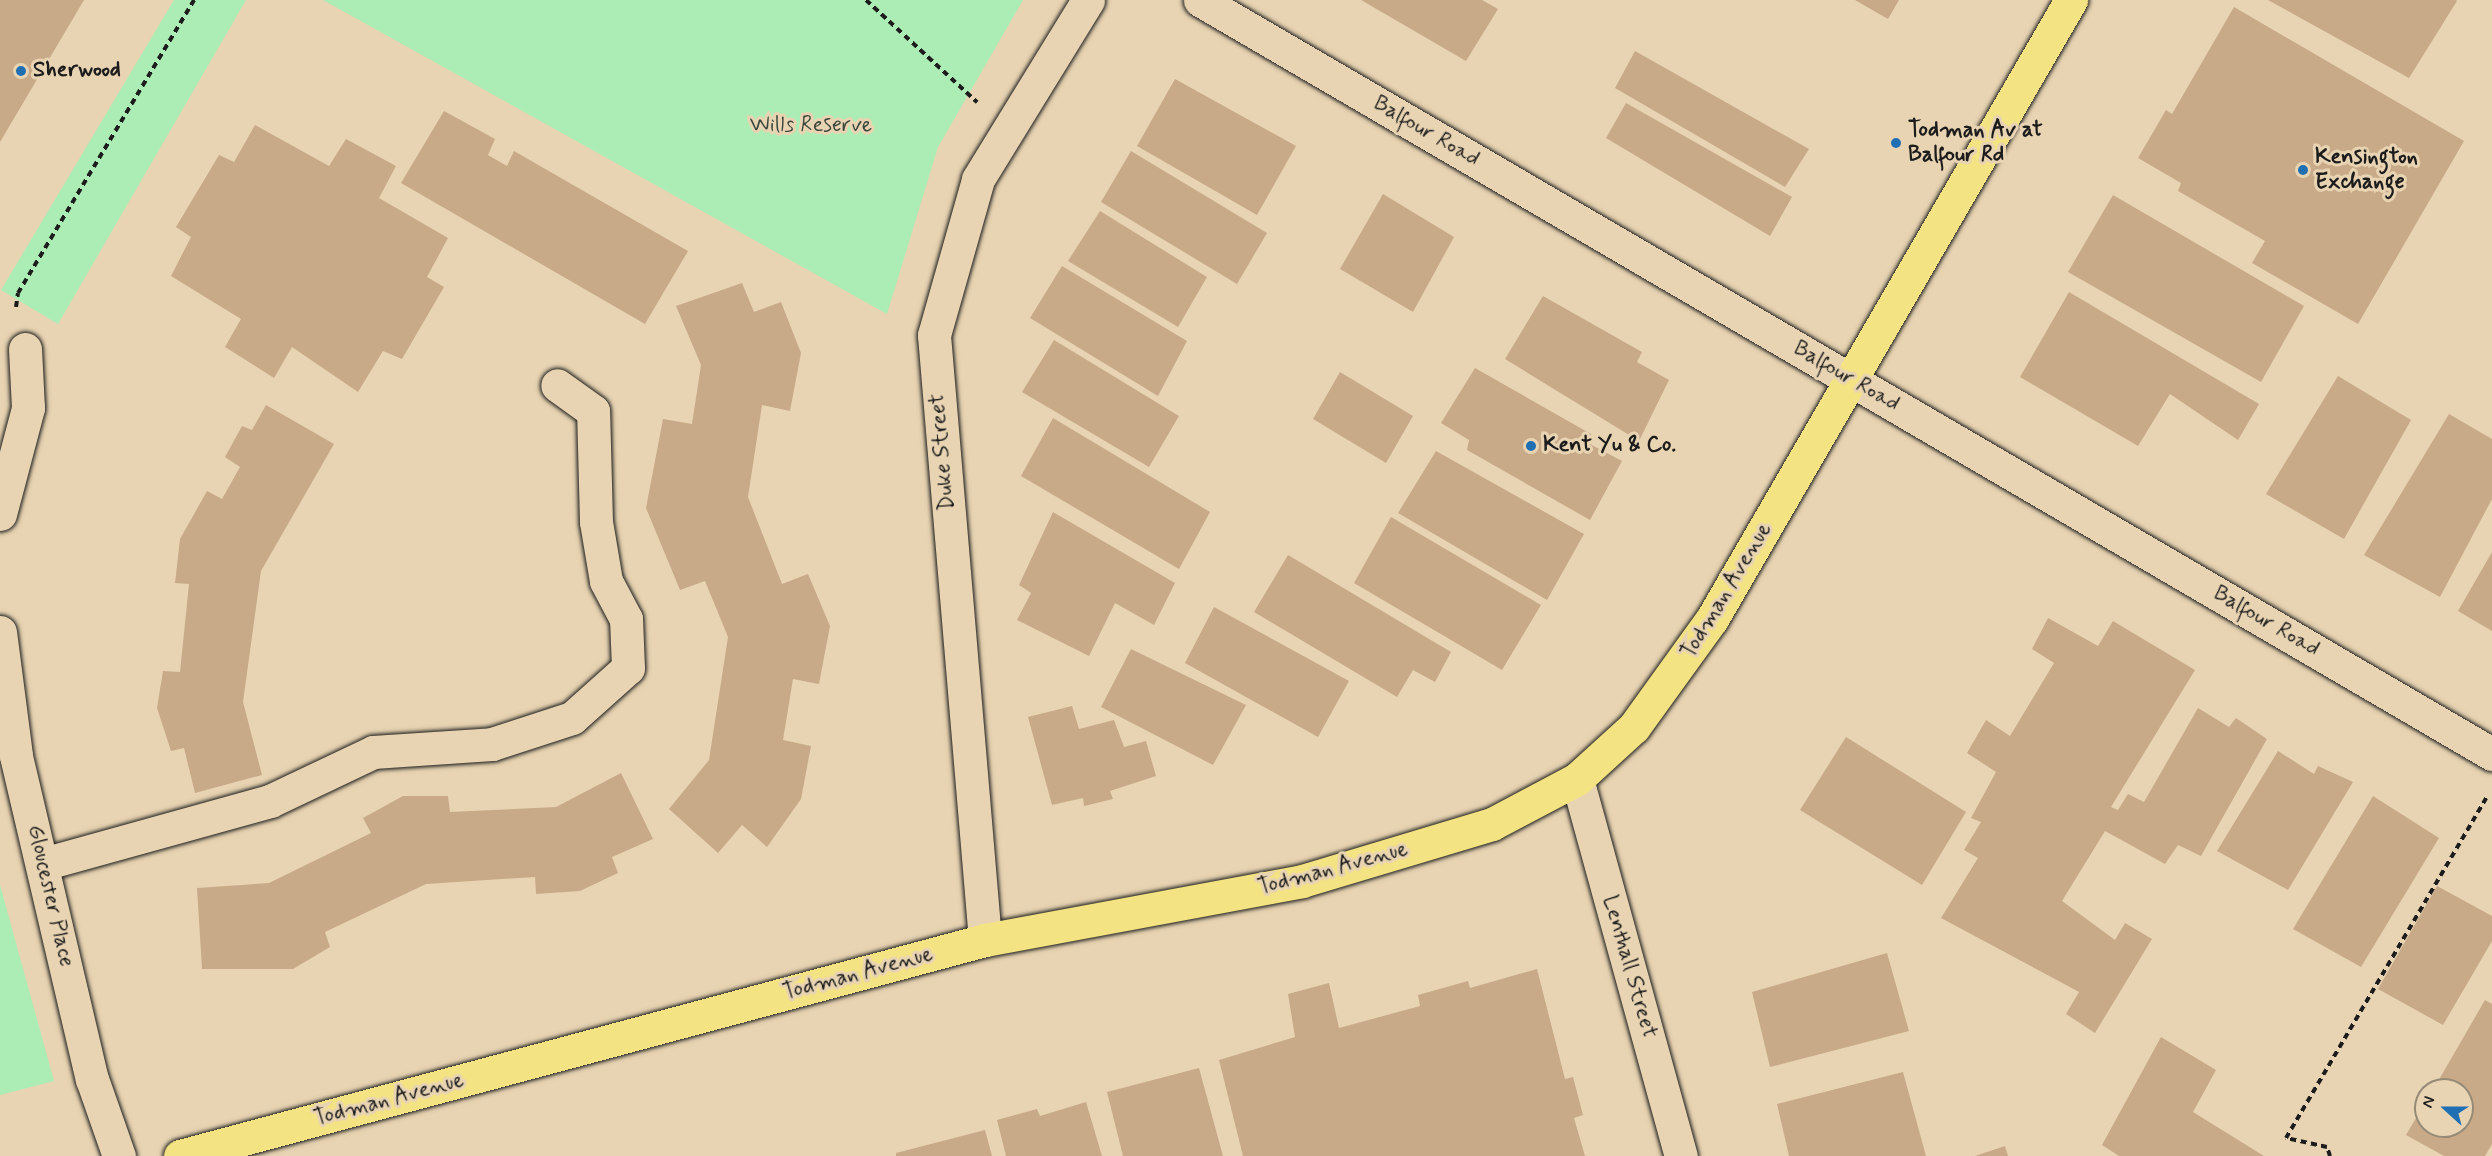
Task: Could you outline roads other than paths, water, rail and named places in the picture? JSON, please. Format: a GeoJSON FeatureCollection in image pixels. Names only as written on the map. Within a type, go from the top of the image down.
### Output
{"type":"FeatureCollection","features":[{"type":"Feature","properties":{"kind":"main road","name":"Todman Avenue"},"geometry":{"type":"LineString","coordinates":[[180,1156],[985,940],[1302,881],[1492,824],[1577,779],[1634,727],[1680,669],[1852,380],[2071,0]]}},
{"type":"Feature","properties":{"kind":"street","name":"Duke Street"},"geometry":{"type":"LineString","coordinates":[[985,940],[934,335],[978,179],[1006,129],[1088,0]]}},
{"type":"Feature","properties":{"kind":"street","name":"Balfour Road"},"geometry":{"type":"LineString","coordinates":[[1200,0],[2492,754]]}},
{"type":"Feature","properties":{"kind":"street"},"geometry":{"type":"LineString","coordinates":[[0,514],[28,408],[25,349]]}},
{"type":"Feature","properties":{"kind":"street"},"geometry":{"type":"LineString","coordinates":[[43,864],[270,801],[373,752],[492,744],[572,718],[628,668],[626,619],[606,581],[596,522],[593,411],[557,385]]}},
{"type":"Feature","properties":{"kind":"street","name":"Gloucester Place"},"geometry":{"type":"LineString","coordinates":[[0,632],[15,756],[43,864],[92,1079],[119,1156]]}},
{"type":"Feature","properties":{"kind":"street","name":"Lenthall Street"},"geometry":{"type":"LineString","coordinates":[[1577,779],[1682,1156]]}},
{"type":"Feature","properties":{"kind":"place","name":"Sherwood"},"geometry":{"type":"Point","coordinates":[21,71]}},
{"type":"Feature","properties":{"kind":"place","name":"Todman Av at Balfour Rd"},"geometry":{"type":"Point","coordinates":[1896,143]}},
{"type":"Feature","properties":{"kind":"place","name":"Kensington Exchange"},"geometry":{"type":"Point","coordinates":[2303,170]}},
{"type":"Feature","properties":{"kind":"place","name":"Kent Yu & Co."},"geometry":{"type":"Point","coordinates":[1531,446]}},
{"type":"Feature","properties":{"kind":"park label","name":"Wills Reserve"},"geometry":{"type":"Point","coordinates":[811,126]}}]}
